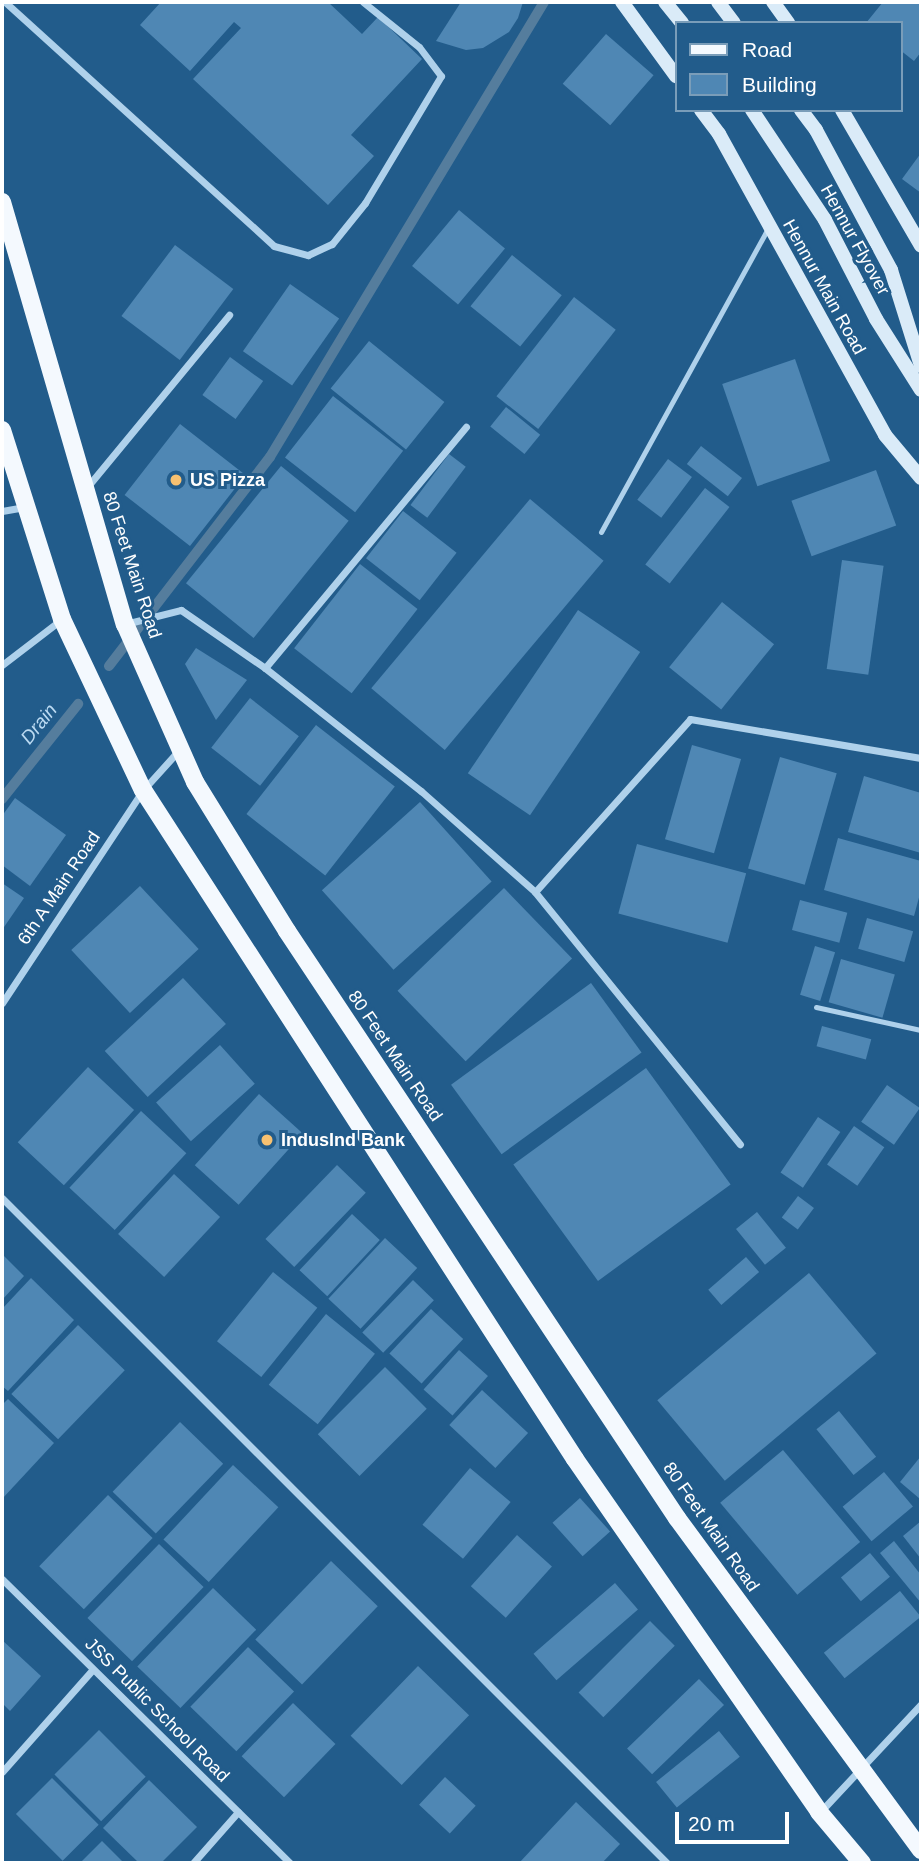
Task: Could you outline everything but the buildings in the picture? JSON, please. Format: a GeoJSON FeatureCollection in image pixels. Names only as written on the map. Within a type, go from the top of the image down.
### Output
{"type":"FeatureCollection","features":[{"type":"Feature","properties":{"kind":"main road"},"geometry":{"type":"LineString","coordinates":[[622,2],[674,73]]}},
{"type":"Feature","properties":{"kind":"main road"},"geometry":{"type":"LineString","coordinates":[[665,2],[680,21]]}},
{"type":"Feature","properties":{"kind":"main road"},"geometry":{"type":"LineString","coordinates":[[718,2],[732,21]]}},
{"type":"Feature","properties":{"kind":"main road"},"geometry":{"type":"LineString","coordinates":[[773,2],[787,21]]}},
{"type":"Feature","properties":{"kind":"main road","name":"Hennur Main Road"},"geometry":{"type":"LineString","coordinates":[[702,112],[719,134],[768,228],[885,435],[921,478]]}},
{"type":"Feature","properties":{"kind":"main road","name":"Hennur Flyover"},"geometry":{"type":"LineString","coordinates":[[753,112],[825,220],[876,319],[921,390]]}},
{"type":"Feature","properties":{"kind":"main road","name":"Hennur Flyover"},"geometry":{"type":"LineString","coordinates":[[802,112],[816,130],[891,270],[921,366]]}},
{"type":"Feature","properties":{"kind":"main road"},"geometry":{"type":"LineString","coordinates":[[843,112],[921,246]]}},
{"type":"Feature","properties":{"kind":"main road","name":"80 Feet Main Road"},"geometry":{"type":"LineString","coordinates":[[2,202],[125,625],[195,782],[287,932],[639,1460],[921,1850]]}},
{"type":"Feature","properties":{"kind":"main road"},"geometry":{"type":"LineString","coordinates":[[2,430],[62,620],[143,790],[575,1459],[855,1860]]}},
{"type":"Feature","properties":{"kind":"street"},"geometry":{"type":"LineString","coordinates":[[5,2],[274,246],[308,255],[332,244],[365,203],[441,76],[419,47],[363,2]]}},
{"type":"Feature","properties":{"kind":"street"},"geometry":{"type":"LineString","coordinates":[[86,489],[229,315]]}},
{"type":"Feature","properties":{"kind":"street"},"geometry":{"type":"LineString","coordinates":[[265,668],[466,427]]}},
{"type":"Feature","properties":{"kind":"street"},"geometry":{"type":"LineString","coordinates":[[2,511],[26,506]]}},
{"type":"Feature","properties":{"kind":"street"},"geometry":{"type":"LineString","coordinates":[[125,625],[181,610],[265,668],[421,791],[536,892],[740,1144]]}},
{"type":"Feature","properties":{"kind":"street"},"geometry":{"type":"LineString","coordinates":[[2,665],[62,620]]}},
{"type":"Feature","properties":{"kind":"street"},"geometry":{"type":"LineString","coordinates":[[536,892],[690,719],[921,758]]}},
{"type":"Feature","properties":{"kind":"street","name":"6th A Main Road"},"geometry":{"type":"LineString","coordinates":[[2,1003],[143,790],[180,749]]}},
{"type":"Feature","properties":{"kind":"street"},"geometry":{"type":"LineString","coordinates":[[2,1198],[667,1863]]}},
{"type":"Feature","properties":{"kind":"street","name":"JSS Public School Road"},"geometry":{"type":"LineString","coordinates":[[2,1579],[290,1863]]}},
{"type":"Feature","properties":{"kind":"street"},"geometry":{"type":"LineString","coordinates":[[2,1772],[93,1669]]}},
{"type":"Feature","properties":{"kind":"street"},"geometry":{"type":"LineString","coordinates":[[819,1812],[921,1704]]}},
{"type":"Feature","properties":{"kind":"street"},"geometry":{"type":"LineString","coordinates":[[193,1863],[238,1812]]}},
{"type":"Feature","properties":{"kind":"lane"},"geometry":{"type":"LineString","coordinates":[[601,533],[768,228]]}},
{"type":"Feature","properties":{"kind":"lane"},"geometry":{"type":"LineString","coordinates":[[816,1007],[921,1030]]}},
{"type":"Feature","properties":{"kind":"waterway"},"geometry":{"type":"LineString","coordinates":[[109,666],[270,457],[544,2]]}},
{"type":"Feature","properties":{"kind":"waterway","name":"Drain"},"geometry":{"type":"LineString","coordinates":[[2,799],[78,704]]}},
{"type":"Feature","properties":{"kind":"place","name":"US Pizza"},"geometry":{"type":"Point","coordinates":[176,480]}},
{"type":"Feature","properties":{"kind":"place","name":"IndusInd Bank"},"geometry":{"type":"Point","coordinates":[267,1140]}}]}
